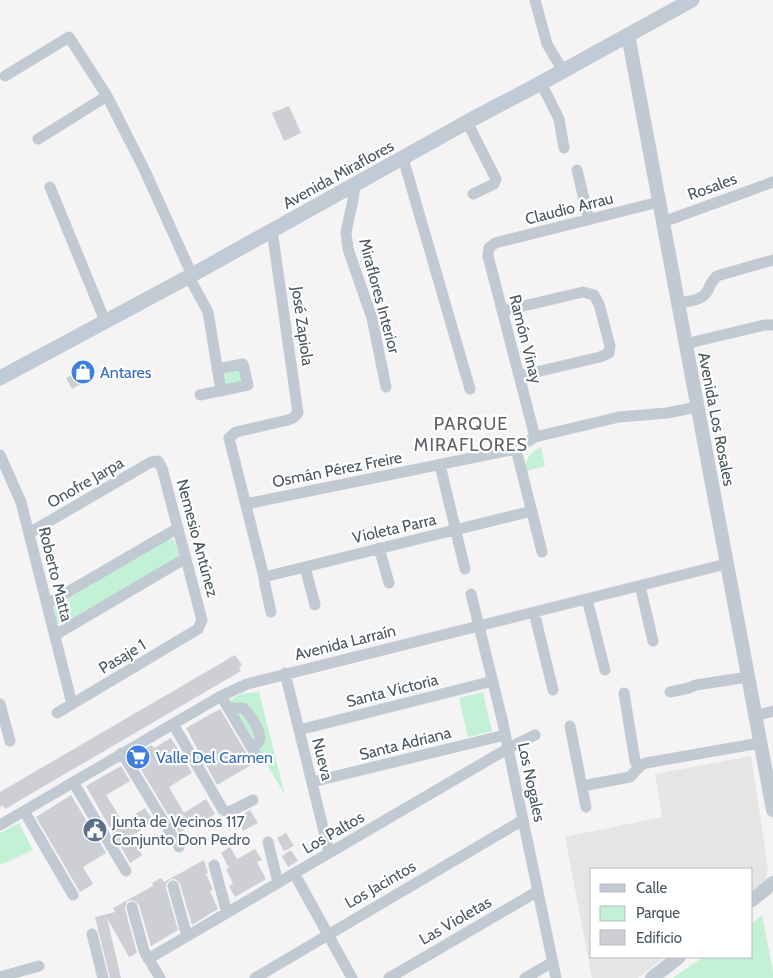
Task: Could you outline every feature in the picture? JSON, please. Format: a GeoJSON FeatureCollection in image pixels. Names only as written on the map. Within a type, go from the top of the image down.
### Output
{"type":"FeatureCollection","features":[{"type":"Feature","properties":{"kind":"main road","name":"Avenida Miraflores"},"geometry":{"type":"LineString","coordinates":[[0,378],[190,276],[692,0]]}},
{"type":"Feature","properties":{"kind":"street"},"geometry":{"type":"LineString","coordinates":[[535,0],[547,44],[563,71]]}},
{"type":"Feature","properties":{"kind":"street","name":"Avenida Los Rosales"},"geometry":{"type":"LineString","coordinates":[[628,35],[773,810]]}},
{"type":"Feature","properties":{"kind":"street"},"geometry":{"type":"LineString","coordinates":[[5,76],[70,37],[107,96],[145,171],[190,276],[208,312],[221,391]]}},
{"type":"Feature","properties":{"kind":"street"},"geometry":{"type":"LineString","coordinates":[[541,83],[558,119],[564,148]]}},
{"type":"Feature","properties":{"kind":"street"},"geometry":{"type":"LineString","coordinates":[[38,140],[107,96]]}},
{"type":"Feature","properties":{"kind":"street"},"geometry":{"type":"LineString","coordinates":[[467,122],[496,177],[494,184],[473,194]]}},
{"type":"Feature","properties":{"kind":"street"},"geometry":{"type":"LineString","coordinates":[[403,158],[470,389]]}},
{"type":"Feature","properties":{"kind":"street"},"geometry":{"type":"LineString","coordinates":[[576,170],[589,220]]}},
{"type":"Feature","properties":{"kind":"street","name":"Rosales"},"geometry":{"type":"LineString","coordinates":[[663,222],[773,182]]}},
{"type":"Feature","properties":{"kind":"street","name":"Miraflores Interior"},"geometry":{"type":"LineString","coordinates":[[355,184],[346,239],[372,318],[386,386]]}},
{"type":"Feature","properties":{"kind":"street"},"geometry":{"type":"LineString","coordinates":[[50,187],[105,321]]}},
{"type":"Feature","properties":{"kind":"street","name":"Claudio Arrau"},"geometry":{"type":"LineString","coordinates":[[489,248],[495,243],[659,202]]}},
{"type":"Feature","properties":{"kind":"street","name":"José Zapiola"},"geometry":{"type":"LineString","coordinates":[[246,504],[230,443],[231,435],[236,432],[288,420],[296,416],[299,408],[272,230]]}},
{"type":"Feature","properties":{"kind":"street","name":"Ramón Vinay"},"geometry":{"type":"LineString","coordinates":[[489,248],[488,256],[535,437]]}},
{"type":"Feature","properties":{"kind":"street"},"geometry":{"type":"LineString","coordinates":[[678,303],[702,298],[708,291],[712,280],[717,276],[773,260]]}},
{"type":"Feature","properties":{"kind":"street"},"geometry":{"type":"LineString","coordinates":[[502,311],[583,292],[594,294],[597,298],[610,350],[605,356],[519,376]]}},
{"type":"Feature","properties":{"kind":"street"},"geometry":{"type":"LineString","coordinates":[[685,344],[764,324],[773,325]]}},
{"type":"Feature","properties":{"kind":"street"},"geometry":{"type":"LineString","coordinates":[[200,395],[248,385],[243,364],[217,369]]}},
{"type":"Feature","properties":{"kind":"street","name":"Osmán Pérez Freire"},"geometry":{"type":"LineString","coordinates":[[246,504],[516,449],[535,437],[619,417],[697,407]]}},
{"type":"Feature","properties":{"kind":"street"},"geometry":{"type":"LineString","coordinates":[[516,449],[542,552]]}},
{"type":"Feature","properties":{"kind":"street","name":"Roberto Matta"},"geometry":{"type":"LineString","coordinates":[[0,455],[18,491],[72,704]]}},
{"type":"Feature","properties":{"kind":"street","name":"Onofre Jarpa"},"geometry":{"type":"LineString","coordinates":[[29,533],[151,462],[158,461]]}},
{"type":"Feature","properties":{"kind":"street","name":"Nemesio Antúnez"},"geometry":{"type":"LineString","coordinates":[[158,461],[162,465],[202,618],[202,625]]}},
{"type":"Feature","properties":{"kind":"street"},"geometry":{"type":"LineString","coordinates":[[440,465],[464,569]]}},
{"type":"Feature","properties":{"kind":"street"},"geometry":{"type":"LineString","coordinates":[[246,504],[271,612]]}},
{"type":"Feature","properties":{"kind":"street","name":"Violeta Parra"},"geometry":{"type":"LineString","coordinates":[[264,577],[532,511]]}},
{"type":"Feature","properties":{"kind":"street"},"geometry":{"type":"LineString","coordinates":[[47,604],[178,528]]}},
{"type":"Feature","properties":{"kind":"street"},"geometry":{"type":"LineString","coordinates":[[379,548],[389,583]]}},
{"type":"Feature","properties":{"kind":"street"},"geometry":{"type":"LineString","coordinates":[[55,635],[186,558]]}},
{"type":"Feature","properties":{"kind":"street","name":"Avenida Larraín"},"geometry":{"type":"LineString","coordinates":[[0,824],[221,696],[247,684],[726,564]]}},
{"type":"Feature","properties":{"kind":"street"},"geometry":{"type":"LineString","coordinates":[[305,566],[315,604]]}},
{"type":"Feature","properties":{"kind":"street"},"geometry":{"type":"LineString","coordinates":[[640,586],[653,641]]}},
{"type":"Feature","properties":{"kind":"street","name":"Los Nogales"},"geometry":{"type":"LineString","coordinates":[[471,594],[505,735],[556,978]]}},
{"type":"Feature","properties":{"kind":"street"},"geometry":{"type":"LineString","coordinates":[[588,599],[605,670]]}},
{"type":"Feature","properties":{"kind":"street"},"geometry":{"type":"LineString","coordinates":[[534,612],[553,690]]}},
{"type":"Feature","properties":{"kind":"street","name":"Pasaje 1"},"geometry":{"type":"LineString","coordinates":[[57,713],[196,631],[202,625]]}},
{"type":"Feature","properties":{"kind":"street","name":"Nueva"},"geometry":{"type":"LineString","coordinates":[[285,673],[329,852]]}},
{"type":"Feature","properties":{"kind":"street"},"geometry":{"type":"LineString","coordinates":[[670,692],[689,688],[696,684],[748,677]]}},
{"type":"Feature","properties":{"kind":"street","name":"Santa Victoria"},"geometry":{"type":"LineString","coordinates":[[299,730],[493,681]]}},
{"type":"Feature","properties":{"kind":"street"},"geometry":{"type":"LineString","coordinates":[[624,693],[635,761],[638,768]]}},
{"type":"Feature","properties":{"kind":"street"},"geometry":{"type":"LineString","coordinates":[[221,696],[259,760]]}},
{"type":"Feature","properties":{"kind":"street"},"geometry":{"type":"LineString","coordinates":[[0,704],[10,741]]}},
{"type":"Feature","properties":{"kind":"street"},"geometry":{"type":"LineString","coordinates":[[755,716],[773,710]]}},
{"type":"Feature","properties":{"kind":"street"},"geometry":{"type":"LineString","coordinates":[[172,724],[223,810],[228,812],[253,800]]}},
{"type":"Feature","properties":{"kind":"street"},"geometry":{"type":"LineString","coordinates":[[570,726],[586,807]]}},
{"type":"Feature","properties":{"kind":"street","name":"Santa Adriana"},"geometry":{"type":"LineString","coordinates":[[312,782],[505,735]]}},
{"type":"Feature","properties":{"kind":"street","name":"Los Paltos"},"geometry":{"type":"LineString","coordinates":[[148,959],[329,852],[535,735]]}},
{"type":"Feature","properties":{"kind":"street"},"geometry":{"type":"LineString","coordinates":[[582,786],[630,777],[638,768],[646,763],[760,743]]}},
{"type":"Feature","properties":{"kind":"street"},"geometry":{"type":"LineString","coordinates":[[122,753],[178,847]]}},
{"type":"Feature","properties":{"kind":"street"},"geometry":{"type":"LineString","coordinates":[[74,782],[126,871]]}},
{"type":"Feature","properties":{"kind":"street"},"geometry":{"type":"LineString","coordinates":[[24,811],[73,895]]}},
{"type":"Feature","properties":{"kind":"street","name":"Los Jacintos"},"geometry":{"type":"LineString","coordinates":[[255,978],[523,820]]}},
{"type":"Feature","properties":{"kind":"street"},"geometry":{"type":"LineString","coordinates":[[268,842],[278,883]]}},
{"type":"Feature","properties":{"kind":"street"},"geometry":{"type":"LineString","coordinates":[[214,865],[227,913]]}},
{"type":"Feature","properties":{"kind":"street"},"geometry":{"type":"LineString","coordinates":[[294,873],[352,978]]}},
{"type":"Feature","properties":{"kind":"street"},"geometry":{"type":"LineString","coordinates":[[174,886],[187,936]]}},
{"type":"Feature","properties":{"kind":"street"},"geometry":{"type":"LineString","coordinates":[[753,899],[770,889]]}},
{"type":"Feature","properties":{"kind":"street","name":"Las Violetas"},"geometry":{"type":"LineString","coordinates":[[389,978],[538,891]]}},
{"type":"Feature","properties":{"kind":"street"},"geometry":{"type":"LineString","coordinates":[[132,908],[144,951],[160,978]]}},
{"type":"Feature","properties":{"kind":"street"},"geometry":{"type":"LineString","coordinates":[[92,934],[104,978]]}},
{"type":"Feature","properties":{"kind":"street"},"geometry":{"type":"LineString","coordinates":[[652,978],[678,958]]}},
{"type":"Feature","properties":{"kind":"street"},"geometry":{"type":"LineString","coordinates":[[526,978],[553,962]]}},
{"type":"Feature","properties":{"kind":"street"},"geometry":{"type":"LineString","coordinates":[[0,976],[39,966]]}},
{"type":"Feature","properties":{"kind":"shaded area"},"geometry":{"type":"Polygon","coordinates":[[[751,756],[768,868],[765,880],[753,889],[753,868],[590,868],[590,958],[664,958],[638,978],[592,978],[565,837],[662,817],[655,774],[751,756]]]}},
{"type":"Feature","properties":{"kind":"green space"},"geometry":{"type":"Polygon","coordinates":[[[242,370],[245,382],[224,387],[222,374],[242,370]]]}},
{"type":"Feature","properties":{"kind":"green space"},"geometry":{"type":"Polygon","coordinates":[[[541,447],[545,466],[524,472],[529,457],[541,447]]]}},
{"type":"Feature","properties":{"kind":"green space"},"geometry":{"type":"Polygon","coordinates":[[[168,538],[174,540],[179,554],[177,558],[64,624],[57,624],[54,607],[168,538]]]}},
{"type":"Feature","properties":{"kind":"green space"},"geometry":{"type":"Polygon","coordinates":[[[259,692],[285,795],[229,701],[241,694],[259,692]]]}},
{"type":"Feature","properties":{"kind":"green space"},"geometry":{"type":"Polygon","coordinates":[[[483,692],[492,731],[468,737],[459,698],[483,692]]]}},
{"type":"Feature","properties":{"kind":"green space"},"geometry":{"type":"Polygon","coordinates":[[[19,823],[33,850],[0,865],[0,833],[19,823]]]}},
{"type":"Feature","properties":{"kind":"green space"},"geometry":{"type":"Polygon","coordinates":[[[762,915],[773,978],[673,978],[702,958],[753,958],[753,922],[762,915]]]}},
{"type":"Feature","properties":{"kind":"building"},"geometry":{"type":"Polygon","coordinates":[[[289,106],[301,133],[284,141],[272,113],[289,106]]]}},
{"type":"Feature","properties":{"kind":"building","name":"Antares"},"geometry":{"type":"Polygon","coordinates":[[[86,367],[92,378],[72,389],[66,378],[86,367]]]}},
{"type":"Feature","properties":{"kind":"building"},"geometry":{"type":"Polygon","coordinates":[[[235,655],[242,665],[239,667],[241,671],[5,809],[3,805],[0,807],[0,792],[235,655]]]}},
{"type":"Feature","properties":{"kind":"building"},"geometry":{"type":"Polygon","coordinates":[[[220,709],[253,764],[217,785],[186,728],[220,709]]]}},
{"type":"Feature","properties":{"kind":"building"},"geometry":{"type":"Polygon","coordinates":[[[171,738],[192,773],[169,787],[184,813],[206,799],[215,814],[179,833],[133,756],[152,745],[154,748],[171,738]]]}},
{"type":"Feature","properties":{"kind":"building"},"geometry":{"type":"Polygon","coordinates":[[[121,766],[130,781],[106,795],[123,822],[145,808],[154,822],[131,836],[142,855],[130,863],[86,786],[121,766]]]}},
{"type":"Feature","properties":{"kind":"building"},"geometry":{"type":"Polygon","coordinates":[[[71,795],[106,853],[83,867],[93,884],[80,892],[36,817],[71,795]]]}},
{"type":"Feature","properties":{"kind":"building"},"geometry":{"type":"Polygon","coordinates":[[[250,810],[258,823],[243,831],[236,818],[250,810]]]}},
{"type":"Feature","properties":{"kind":"building"},"geometry":{"type":"Polygon","coordinates":[[[286,833],[294,846],[284,851],[277,838],[286,833]]]}},
{"type":"Feature","properties":{"kind":"building"},"geometry":{"type":"Polygon","coordinates":[[[230,847],[237,859],[255,849],[262,860],[257,862],[266,879],[235,897],[229,886],[233,884],[226,869],[229,868],[221,853],[230,847]]]}},
{"type":"Feature","properties":{"kind":"building"},"geometry":{"type":"Polygon","coordinates":[[[291,850],[298,861],[288,867],[282,856],[291,850]]]}},
{"type":"Feature","properties":{"kind":"building"},"geometry":{"type":"Polygon","coordinates":[[[204,860],[208,873],[206,874],[213,890],[210,891],[218,909],[192,925],[180,884],[175,879],[171,879],[166,884],[166,888],[178,930],[151,946],[139,905],[133,900],[127,901],[125,909],[137,953],[129,957],[107,918],[121,978],[110,978],[95,917],[115,912],[113,908],[153,886],[152,883],[161,878],[164,882],[204,860]]]}},
{"type":"Feature","properties":{"kind":"place","name":"Antares"},"geometry":{"type":"Point","coordinates":[83,372]}},
{"type":"Feature","properties":{"kind":"place","name":"Valle Del Carmen"},"geometry":{"type":"Point","coordinates":[138,757]}},
{"type":"Feature","properties":{"kind":"place","name":"Junta de Vecinos 117 Conjunto Don Pedro"},"geometry":{"type":"Point","coordinates":[95,830]}},
{"type":"Feature","properties":{"kind":"district","name":"PARQUE MIRAFLORES"},"geometry":{"type":"Point","coordinates":[471,434]}}]}
